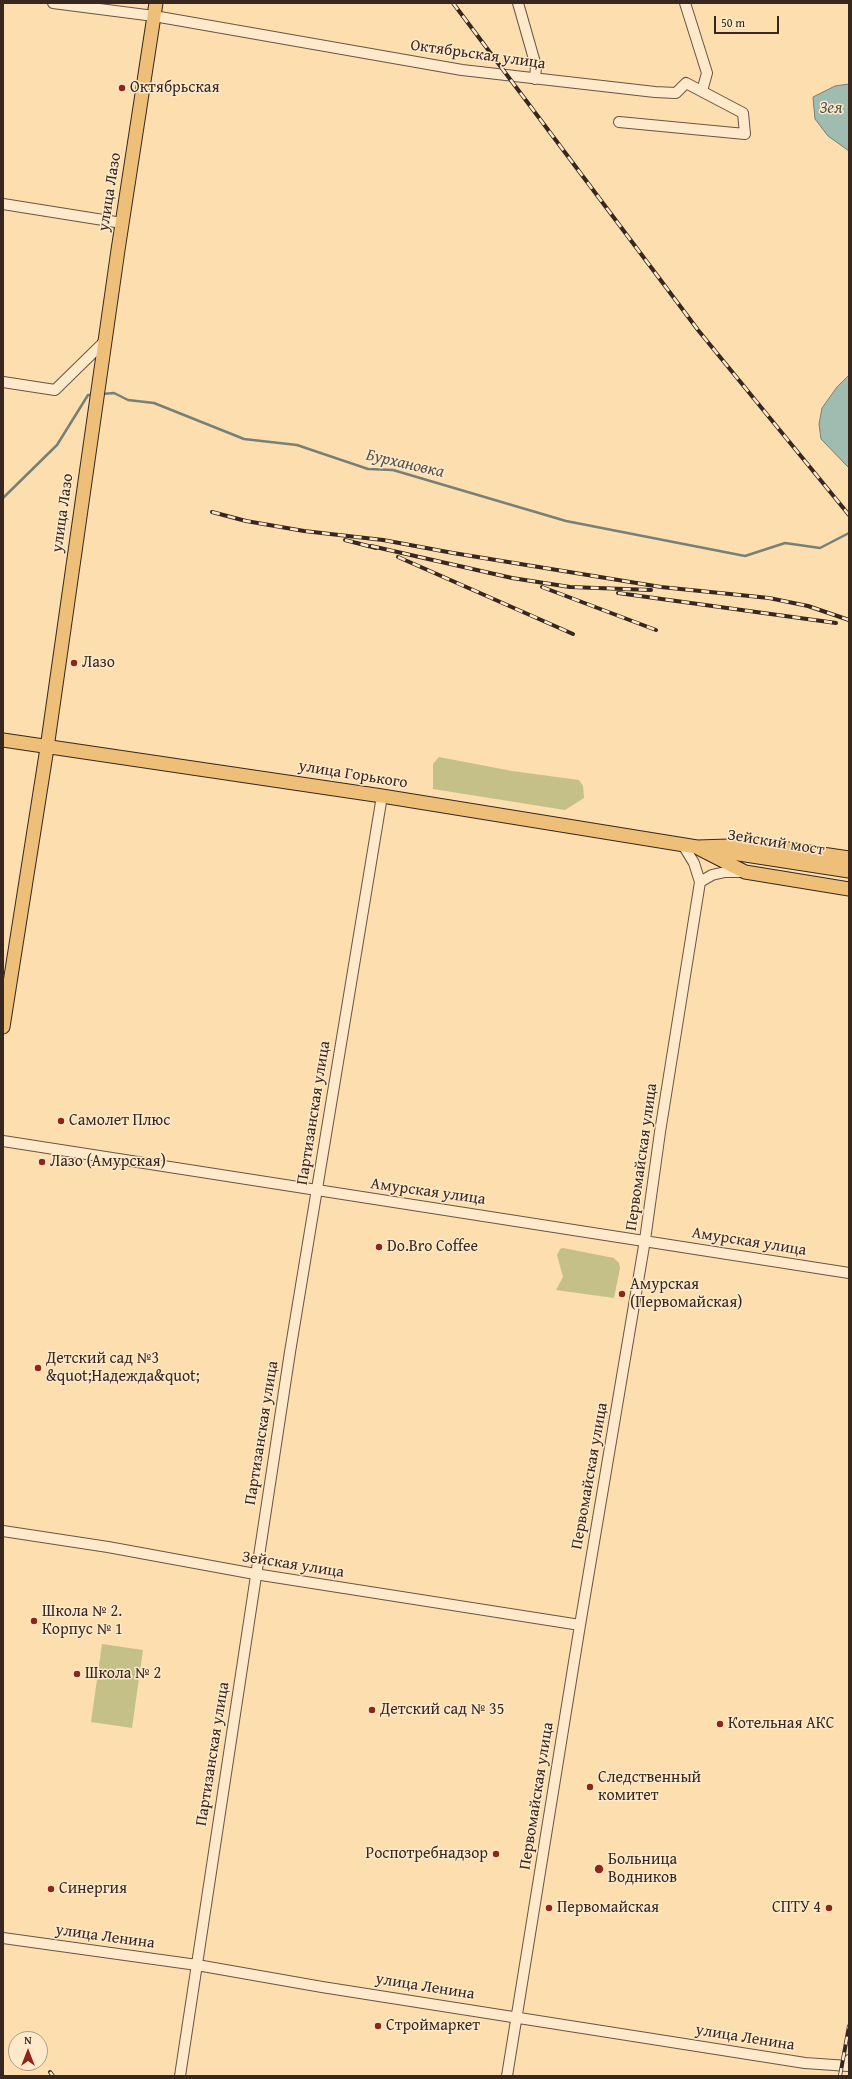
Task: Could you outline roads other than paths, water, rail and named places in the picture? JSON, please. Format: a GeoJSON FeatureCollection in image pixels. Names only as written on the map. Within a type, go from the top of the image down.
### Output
{"type":"FeatureCollection","features":[{"type":"Feature","properties":{"kind":"main road","name":"улица Лазо"},"geometry":{"type":"LineString","coordinates":[[3,1027],[46,748],[122,222],[156,3]]}},
{"type":"Feature","properties":{"kind":"main road","name":"улица Горького"},"geometry":{"type":"LineString","coordinates":[[3,740],[46,748],[116,756],[382,796],[697,847],[761,845],[849,858]]}},
{"type":"Feature","properties":{"kind":"main road","name":"улица Горького"},"geometry":{"type":"LineString","coordinates":[[697,847],[745,872],[849,888]]}},
{"type":"Feature","properties":{"kind":"main road","name":"Зейский мост"},"geometry":{"type":"LineString","coordinates":[[697,847],[849,871]]}},
{"type":"Feature","properties":{"kind":"street","name":"Октябрьская улица"},"geometry":{"type":"LineString","coordinates":[[53,3],[154,16],[462,70],[676,93],[686,82],[743,113],[745,134],[618,122]]}},
{"type":"Feature","properties":{"kind":"street"},"geometry":{"type":"LineString","coordinates":[[518,3],[536,66],[535,79]]}},
{"type":"Feature","properties":{"kind":"street"},"geometry":{"type":"LineString","coordinates":[[685,3],[707,73],[702,91]]}},
{"type":"Feature","properties":{"kind":"street"},"geometry":{"type":"LineString","coordinates":[[3,204],[122,222]]}},
{"type":"Feature","properties":{"kind":"street"},"geometry":{"type":"LineString","coordinates":[[3,382],[55,390],[105,340]]}},
{"type":"Feature","properties":{"kind":"street","name":"Партизанская улица"},"geometry":{"type":"LineString","coordinates":[[180,2076],[255,1574],[382,796]]}},
{"type":"Feature","properties":{"kind":"street"},"geometry":{"type":"LineString","coordinates":[[683,845],[694,863],[700,882],[712,875],[725,872],[745,872]]}},
{"type":"Feature","properties":{"kind":"street","name":"Первомайская улица"},"geometry":{"type":"LineString","coordinates":[[508,2076],[580,1625],[645,1240],[660,1132],[700,882]]}},
{"type":"Feature","properties":{"kind":"street","name":"Амурская улица"},"geometry":{"type":"LineString","coordinates":[[3,1141],[849,1273]]}},
{"type":"Feature","properties":{"kind":"street","name":"Зейская улица"},"geometry":{"type":"LineString","coordinates":[[3,1531],[255,1574],[580,1625]]}},
{"type":"Feature","properties":{"kind":"street","name":"улица Ленина"},"geometry":{"type":"LineString","coordinates":[[3,1938],[197,1965],[322,1987],[805,2063],[846,2063]]}},
{"type":"Feature","properties":{"kind":"water","name":"Зея"},"geometry":{"type":"Polygon","coordinates":[[[849,84],[849,151],[828,136],[815,119],[813,97],[835,86],[849,84]]]}},
{"type":"Feature","properties":{"kind":"water"},"geometry":{"type":"Polygon","coordinates":[[[849,375],[849,468],[821,439],[819,424],[822,408],[837,387],[849,375]]]}},
{"type":"Feature","properties":{"kind":"waterway","name":"Бурхановка"},"geometry":{"type":"LineString","coordinates":[[102,394],[114,393],[128,400],[154,403],[244,439],[297,445],[368,469],[393,470],[566,521],[745,556],[785,543],[820,548],[849,533]]}},
{"type":"Feature","properties":{"kind":"waterway","name":"Бурхановка"},"geometry":{"type":"LineString","coordinates":[[3,498],[57,445],[88,395],[93,395]]}},
{"type":"Feature","properties":{"kind":"railway"},"geometry":{"type":"LineString","coordinates":[[453,3],[698,330],[849,515]]}},
{"type":"Feature","properties":{"kind":"railway"},"geometry":{"type":"LineString","coordinates":[[212,512],[246,521],[304,531],[383,540],[661,587],[769,598],[808,606],[849,620]]}},
{"type":"Feature","properties":{"kind":"railway"},"geometry":{"type":"LineString","coordinates":[[345,540],[376,548]]}},
{"type":"Feature","properties":{"kind":"railway"},"geometry":{"type":"LineString","coordinates":[[371,546],[512,578],[570,587],[651,590]]}},
{"type":"Feature","properties":{"kind":"railway"},"geometry":{"type":"LineString","coordinates":[[398,557],[573,634]]}},
{"type":"Feature","properties":{"kind":"railway"},"geometry":{"type":"LineString","coordinates":[[542,587],[656,630]]}},
{"type":"Feature","properties":{"kind":"railway"},"geometry":{"type":"LineString","coordinates":[[618,593],[836,623]]}},
{"type":"Feature","properties":{"kind":"railway"},"geometry":{"type":"LineString","coordinates":[[840,2076],[849,2026]]}},
{"type":"Feature","properties":{"kind":"railway"},"geometry":{"type":"LineString","coordinates":[[50,2072],[53,2076]]}},
{"type":"Feature","properties":{"kind":"place","name":"Октябрьская"},"geometry":{"type":"Point","coordinates":[122,88]}},
{"type":"Feature","properties":{"kind":"place","name":"Лазо"},"geometry":{"type":"Point","coordinates":[74,663]}},
{"type":"Feature","properties":{"kind":"place","name":"Самолет Плюс"},"geometry":{"type":"Point","coordinates":[61,1121]}},
{"type":"Feature","properties":{"kind":"place","name":"Лазо (Амурская)"},"geometry":{"type":"Point","coordinates":[42,1162]}},
{"type":"Feature","properties":{"kind":"place","name":"Do.Bro Coffee"},"geometry":{"type":"Point","coordinates":[379,1247]}},
{"type":"Feature","properties":{"kind":"place","name":"Амурская (Первомайская)"},"geometry":{"type":"Point","coordinates":[622,1294]}},
{"type":"Feature","properties":{"kind":"place","name":"Детский сад №3 &quot;Надежда&quot;"},"geometry":{"type":"Point","coordinates":[38,1368]}},
{"type":"Feature","properties":{"kind":"place","name":"Школа № 2. Корпус № 1"},"geometry":{"type":"Point","coordinates":[34,1621]}},
{"type":"Feature","properties":{"kind":"place","name":"Школа № 2"},"geometry":{"type":"Point","coordinates":[77,1674]}},
{"type":"Feature","properties":{"kind":"place","name":"Детский сад № 35"},"geometry":{"type":"Point","coordinates":[372,1710]}},
{"type":"Feature","properties":{"kind":"place","name":"Котельная АКС"},"geometry":{"type":"Point","coordinates":[720,1724]}},
{"type":"Feature","properties":{"kind":"place","name":"Следственный комитет"},"geometry":{"type":"Point","coordinates":[590,1787]}},
{"type":"Feature","properties":{"kind":"place","name":"Роспотребнадзор"},"geometry":{"type":"Point","coordinates":[496,1854]}},
{"type":"Feature","properties":{"kind":"place","name":"Больница Водников"},"geometry":{"type":"Point","coordinates":[599,1869]}},
{"type":"Feature","properties":{"kind":"place","name":"Синергия"},"geometry":{"type":"Point","coordinates":[51,1889]}},
{"type":"Feature","properties":{"kind":"place","name":"Первомайская"},"geometry":{"type":"Point","coordinates":[549,1908]}},
{"type":"Feature","properties":{"kind":"place","name":"СПТУ 4"},"geometry":{"type":"Point","coordinates":[829,1908]}},
{"type":"Feature","properties":{"kind":"place","name":"Строймаркет"},"geometry":{"type":"Point","coordinates":[378,2026]}}]}
